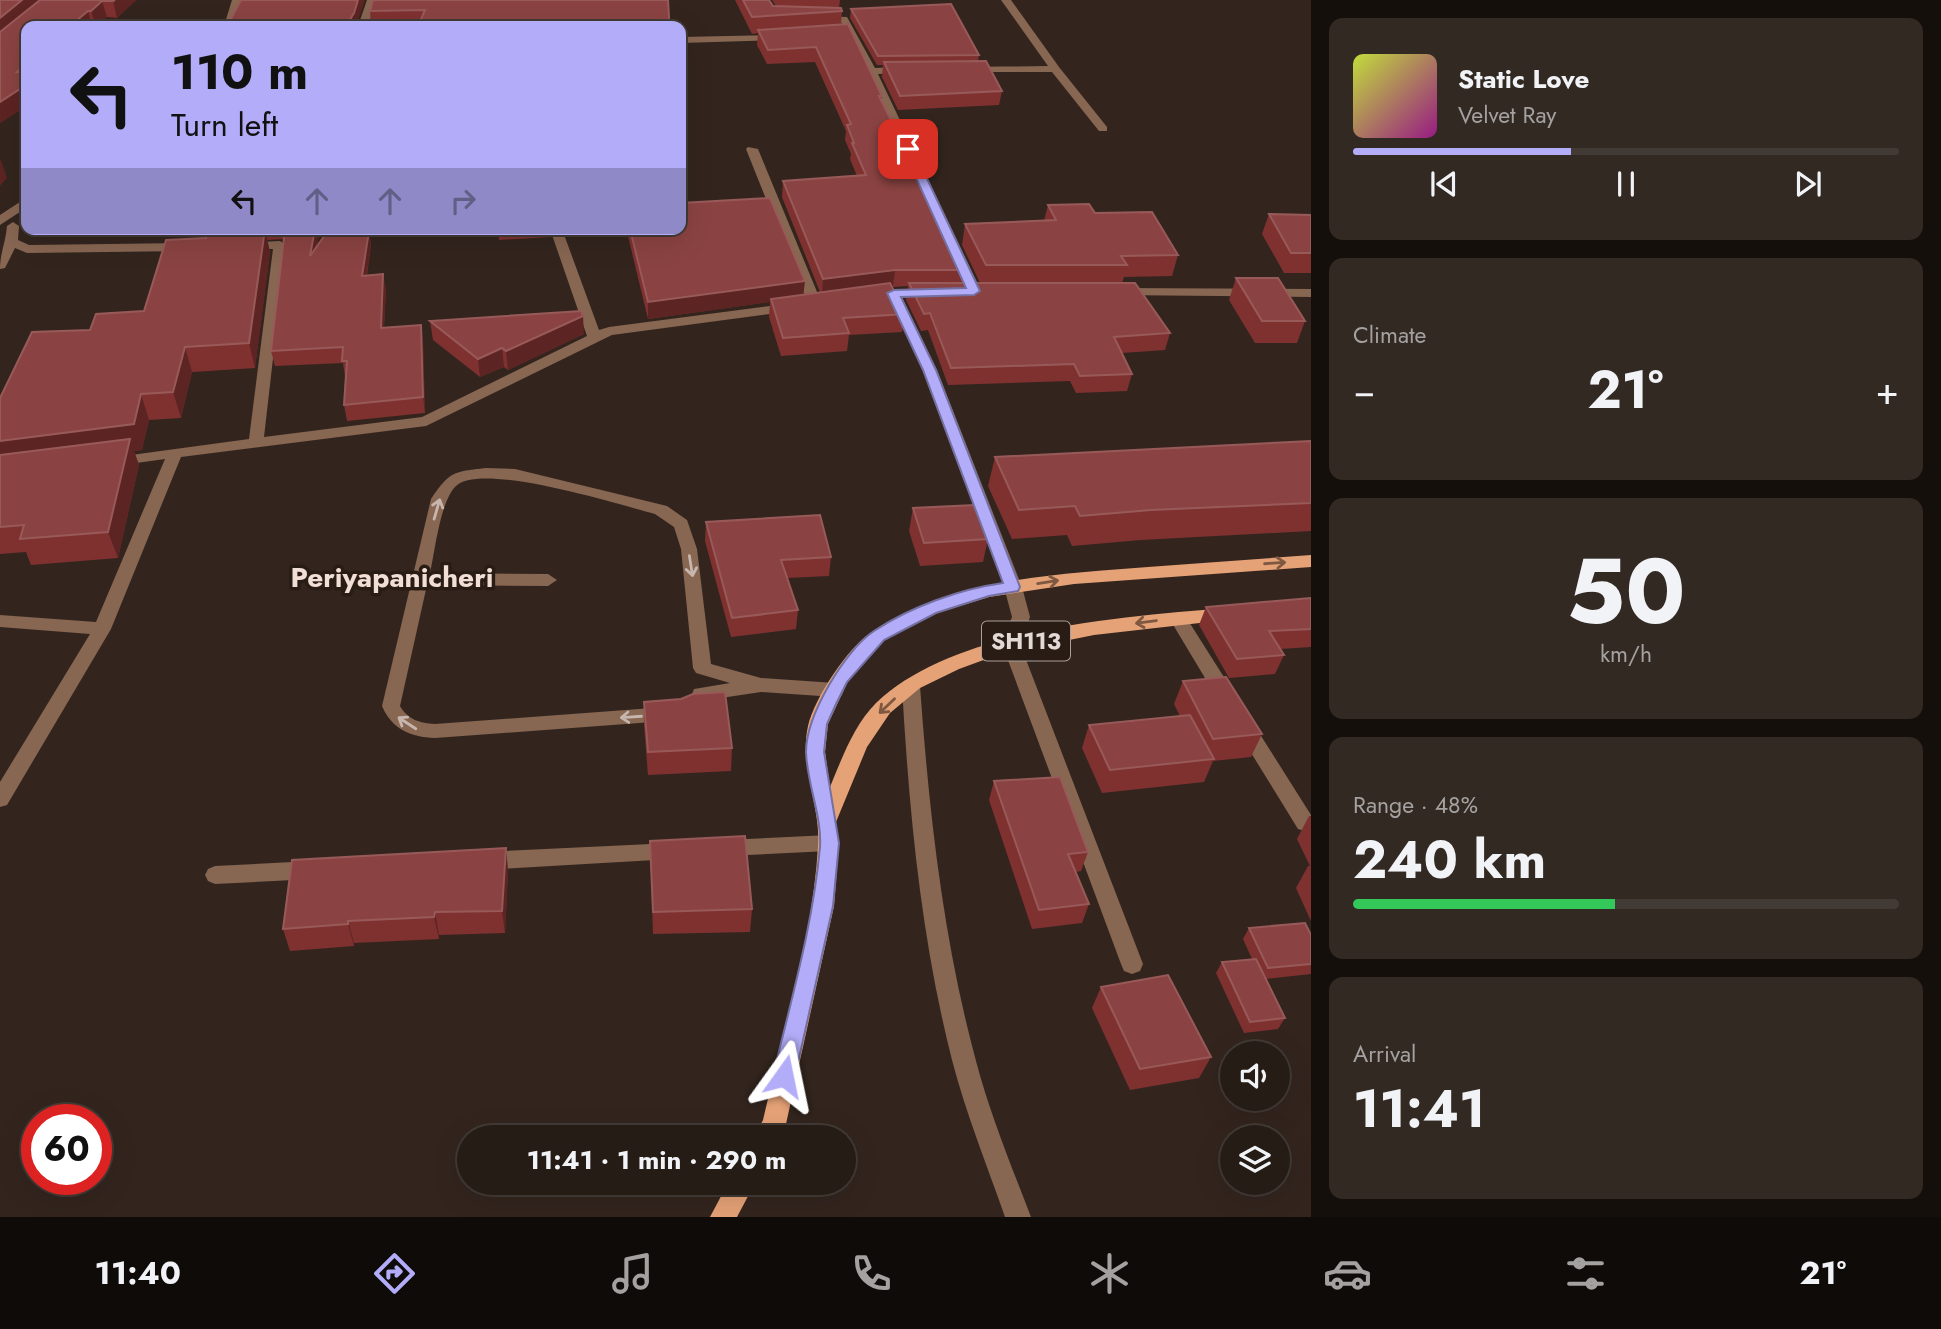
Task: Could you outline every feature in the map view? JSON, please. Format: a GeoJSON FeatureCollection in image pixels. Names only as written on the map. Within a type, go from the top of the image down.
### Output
{"type":"FeatureCollection","features":[{"type":"Feature","properties":{"kind":"main road","name":"SH113"},"geometry":{"type":"LineString","coordinates":[[773,1125],[823,906],[828,832],[815,752],[818,724],[840,678],[878,636],[930,609],[988,591],[1074,578],[1311,561]]}},
{"type":"Feature","properties":{"kind":"main road","name":"SH113"},"geometry":{"type":"LineString","coordinates":[[828,832],[859,743],[883,709],[911,686],[962,660],[1011,644],[1073,632],[1244,612]]}},
{"type":"Feature","properties":{"kind":"main road"},"geometry":{"type":"LineString","coordinates":[[723,1217],[735,1195]]}},
{"type":"Feature","properties":{"kind":"street"},"geometry":{"type":"LineString","coordinates":[[230,21],[236,0]]}},
{"type":"Feature","properties":{"kind":"street"},"geometry":{"type":"LineString","coordinates":[[365,21],[372,0]]}},
{"type":"Feature","properties":{"kind":"street"},"geometry":{"type":"LineString","coordinates":[[1006,0],[1055,69],[1103,129]]}},
{"type":"Feature","properties":{"kind":"street"},"geometry":{"type":"LineString","coordinates":[[802,18],[844,19],[871,71],[967,292],[894,293],[854,299]]}},
{"type":"Feature","properties":{"kind":"street"},"geometry":{"type":"LineString","coordinates":[[841,33],[852,33]]}},
{"type":"Feature","properties":{"kind":"street"},"geometry":{"type":"LineString","coordinates":[[686,40],[794,36]]}},
{"type":"Feature","properties":{"kind":"street"},"geometry":{"type":"LineString","coordinates":[[950,70],[1055,69]]}},
{"type":"Feature","properties":{"kind":"street"},"geometry":{"type":"LineString","coordinates":[[871,71],[910,70]]}},
{"type":"Feature","properties":{"kind":"street"},"geometry":{"type":"LineString","coordinates":[[94,464],[426,421],[609,331],[821,303],[752,149]]}},
{"type":"Feature","properties":{"kind":"street"},"geometry":{"type":"LineString","coordinates":[[0,265],[12,242],[10,223],[21,209]]}},
{"type":"Feature","properties":{"kind":"street"},"geometry":{"type":"LineString","coordinates":[[558,235],[595,338]]}},
{"type":"Feature","properties":{"kind":"street"},"geometry":{"type":"LineString","coordinates":[[12,242],[27,249],[198,247]]}},
{"type":"Feature","properties":{"kind":"street"},"geometry":{"type":"LineString","coordinates":[[226,246],[280,245],[256,443]]}},
{"type":"Feature","properties":{"kind":"street"},"geometry":{"type":"LineString","coordinates":[[1109,292],[1311,293]]}},
{"type":"Feature","properties":{"kind":"street"},"geometry":{"type":"LineString","coordinates":[[894,293],[930,370],[1013,587],[1021,617],[1011,644],[1132,964]]}},
{"type":"Feature","properties":{"kind":"street"},"geometry":{"type":"LineString","coordinates":[[0,799],[102,629],[175,454]]}},
{"type":"Feature","properties":{"kind":"street"},"geometry":{"type":"LineString","coordinates":[[697,702],[710,671],[689,549],[681,524],[661,510],[515,474],[461,477],[450,482],[439,499],[391,706],[393,714],[414,730],[435,731],[697,702],[761,685]]}},
{"type":"Feature","properties":{"kind":"street"},"geometry":{"type":"LineString","coordinates":[[421,579],[548,580]]}},
{"type":"Feature","properties":{"kind":"street"},"geometry":{"type":"LineString","coordinates":[[1178,618],[1305,823]]}},
{"type":"Feature","properties":{"kind":"street"},"geometry":{"type":"LineString","coordinates":[[0,621],[102,629]]}},
{"type":"Feature","properties":{"kind":"street"},"geometry":{"type":"LineString","coordinates":[[710,671],[761,685],[835,690]]}},
{"type":"Feature","properties":{"kind":"street"},"geometry":{"type":"LineString","coordinates":[[911,686],[927,871],[942,960],[959,1042],[1018,1217]]}},
{"type":"Feature","properties":{"kind":"street"},"geometry":{"type":"LineString","coordinates":[[467,862],[697,850],[828,832]]}},
{"type":"Feature","properties":{"kind":"street"},"geometry":{"type":"LineString","coordinates":[[215,876],[327,870]]}},
{"type":"Feature","properties":{"kind":"building"},"geometry":{"type":"Polygon","coordinates":[[[0,0],[22,0],[0,18],[0,0]]]}},
{"type":"Feature","properties":{"kind":"building"},"geometry":{"type":"Polygon","coordinates":[[[40,0],[115,0],[102,1],[76,21],[21,21],[21,68],[17,72],[21,72],[21,88],[0,102],[0,32],[40,0]]]}},
{"type":"Feature","properties":{"kind":"building"},"geometry":{"type":"Polygon","coordinates":[[[241,0],[358,0],[349,21],[230,21],[241,0]]]}},
{"type":"Feature","properties":{"kind":"building"},"geometry":{"type":"Polygon","coordinates":[[[373,0],[668,0],[669,17],[669,21],[420,21],[425,10],[370,11],[373,0]]]}},
{"type":"Feature","properties":{"kind":"building"},"geometry":{"type":"Polygon","coordinates":[[[743,0],[769,0],[773,6],[841,8],[842,11],[752,17],[743,0]]]}},
{"type":"Feature","properties":{"kind":"building"},"geometry":{"type":"Polygon","coordinates":[[[951,4],[979,55],[878,56],[851,9],[951,4]]]}},
{"type":"Feature","properties":{"kind":"building"},"geometry":{"type":"Polygon","coordinates":[[[848,24],[882,96],[879,96],[965,270],[895,270],[823,279],[783,181],[866,175],[852,143],[847,125],[851,124],[816,47],[768,50],[758,30],[848,24]]]}},
{"type":"Feature","properties":{"kind":"building"},"geometry":{"type":"Polygon","coordinates":[[[986,61],[1002,91],[900,96],[884,62],[986,61]]]}},
{"type":"Feature","properties":{"kind":"building"},"geometry":{"type":"Polygon","coordinates":[[[770,198],[805,281],[648,302],[631,235],[686,235],[686,203],[770,198]]]}},
{"type":"Feature","properties":{"kind":"building"},"geometry":{"type":"Polygon","coordinates":[[[1089,204],[1095,213],[1152,212],[1178,255],[1121,256],[1127,265],[986,265],[965,224],[1056,220],[1048,205],[1089,204]]]}},
{"type":"Feature","properties":{"kind":"building"},"geometry":{"type":"Polygon","coordinates":[[[1269,214],[1311,215],[1311,253],[1291,253],[1269,214]]]}},
{"type":"Feature","properties":{"kind":"building"},"geometry":{"type":"Polygon","coordinates":[[[207,235],[264,235],[249,343],[185,347],[173,392],[141,394],[134,424],[0,441],[0,398],[32,332],[90,330],[96,314],[144,311],[166,240],[206,238],[207,235]]]}},
{"type":"Feature","properties":{"kind":"building"},"geometry":{"type":"Polygon","coordinates":[[[284,235],[314,235],[310,256],[325,235],[368,235],[362,276],[383,274],[381,328],[421,325],[423,397],[344,405],[347,361],[342,361],[343,347],[271,351],[284,235]]]}},
{"type":"Feature","properties":{"kind":"building"},"geometry":{"type":"Polygon","coordinates":[[[1236,278],[1278,278],[1305,321],[1262,321],[1236,278]]]}},
{"type":"Feature","properties":{"kind":"building"},"geometry":{"type":"Polygon","coordinates":[[[890,283],[905,314],[843,318],[849,333],[783,338],[771,299],[890,283]]]}},
{"type":"Feature","properties":{"kind":"building"},"geometry":{"type":"Polygon","coordinates":[[[909,283],[1135,283],[1170,333],[1114,337],[1132,374],[1080,376],[1074,364],[951,368],[930,313],[924,314],[909,283]]]}},
{"type":"Feature","properties":{"kind":"building"},"geometry":{"type":"Polygon","coordinates":[[[581,311],[583,316],[506,351],[502,348],[478,359],[430,321],[581,311]]]}},
{"type":"Feature","properties":{"kind":"building"},"geometry":{"type":"Polygon","coordinates":[[[130,439],[108,532],[20,539],[24,525],[0,527],[0,455],[130,439]]]}},
{"type":"Feature","properties":{"kind":"building"},"geometry":{"type":"Polygon","coordinates":[[[1311,441],[1311,503],[1080,516],[1075,506],[1019,510],[995,457],[1311,441]]]}},
{"type":"Feature","properties":{"kind":"building"},"geometry":{"type":"Polygon","coordinates":[[[975,505],[988,539],[924,543],[913,508],[975,505]]]}},
{"type":"Feature","properties":{"kind":"building"},"geometry":{"type":"Polygon","coordinates":[[[820,515],[831,557],[781,560],[798,610],[732,618],[706,522],[820,515]]]}},
{"type":"Feature","properties":{"kind":"building"},"geometry":{"type":"Polygon","coordinates":[[[1311,598],[1311,629],[1269,631],[1284,655],[1237,659],[1206,607],[1311,598]]]}},
{"type":"Feature","properties":{"kind":"building"},"geometry":{"type":"Polygon","coordinates":[[[1226,677],[1262,734],[1213,739],[1183,681],[1226,677]]]}},
{"type":"Feature","properties":{"kind":"building"},"geometry":{"type":"Polygon","coordinates":[[[725,692],[732,748],[648,752],[644,702],[725,692]]]}},
{"type":"Feature","properties":{"kind":"building"},"geometry":{"type":"Polygon","coordinates":[[[1190,715],[1214,759],[1110,770],[1089,725],[1190,715]]]}},
{"type":"Feature","properties":{"kind":"building"},"geometry":{"type":"Polygon","coordinates":[[[1060,777],[1088,852],[1068,854],[1089,904],[1039,910],[994,781],[1060,777]]]}},
{"type":"Feature","properties":{"kind":"building"},"geometry":{"type":"Polygon","coordinates":[[[745,836],[752,909],[653,912],[650,841],[745,836]]]}},
{"type":"Feature","properties":{"kind":"building"},"geometry":{"type":"Polygon","coordinates":[[[506,848],[502,911],[435,912],[434,917],[348,921],[348,924],[283,929],[292,860],[506,848]]]}},
{"type":"Feature","properties":{"kind":"building"},"geometry":{"type":"Polygon","coordinates":[[[1305,923],[1311,935],[1311,964],[1268,968],[1249,928],[1305,923]]]}},
{"type":"Feature","properties":{"kind":"building"},"geometry":{"type":"Polygon","coordinates":[[[1256,959],[1285,1018],[1250,1022],[1222,962],[1256,959]]]}},
{"type":"Feature","properties":{"kind":"building"},"geometry":{"type":"Polygon","coordinates":[[[1168,975],[1211,1057],[1140,1069],[1101,987],[1168,975]]]}},
{"type":"Feature","properties":{"kind":"district","name":"Periyapanicheri"},"geometry":{"type":"Point","coordinates":[392,577]}},
{"type":"Feature","properties":{"kind":"route"},"geometry":{"type":"LineString","coordinates":[[784,1076],[823,906],[829,843],[815,752],[818,724],[840,678],[878,636],[930,609],[988,591],[1013,587],[930,370],[894,293],[974,291],[908,149]]}}]}
